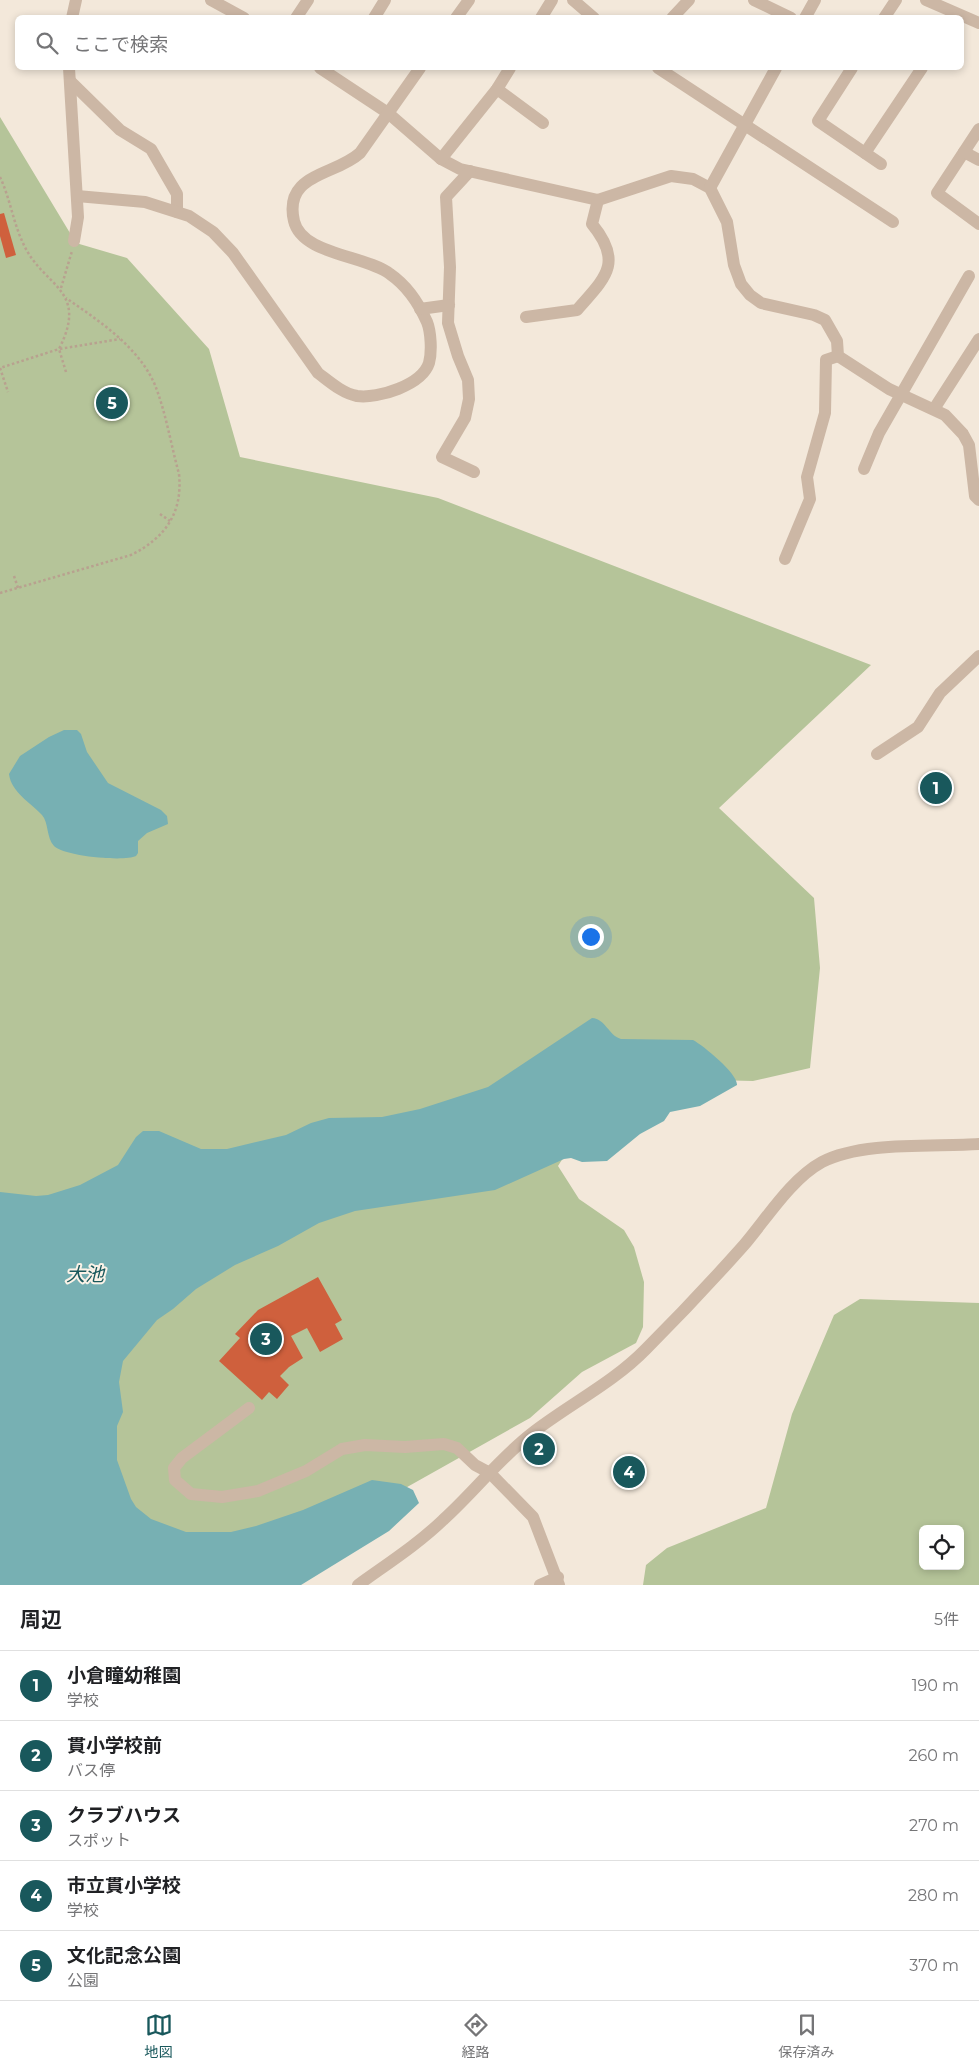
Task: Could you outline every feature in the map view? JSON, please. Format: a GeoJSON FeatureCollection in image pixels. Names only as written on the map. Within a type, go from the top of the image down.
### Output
{"type":"FeatureCollection","features":[{"type":"Feature","properties":{"kind":"street"},"geometry":{"type":"LineString","coordinates":[[73,15],[76,0]]}},
{"type":"Feature","properties":{"kind":"street"},"geometry":{"type":"LineString","coordinates":[[211,0],[238,15]]}},
{"type":"Feature","properties":{"kind":"street"},"geometry":{"type":"LineString","coordinates":[[298,15],[308,0]]}},
{"type":"Feature","properties":{"kind":"street"},"geometry":{"type":"LineString","coordinates":[[376,15],[385,0]]}},
{"type":"Feature","properties":{"kind":"street"},"geometry":{"type":"LineString","coordinates":[[458,15],[469,0]]}},
{"type":"Feature","properties":{"kind":"street"},"geometry":{"type":"LineString","coordinates":[[543,15],[552,0]]}},
{"type":"Feature","properties":{"kind":"street"},"geometry":{"type":"LineString","coordinates":[[573,0],[590,15]]}},
{"type":"Feature","properties":{"kind":"street"},"geometry":{"type":"LineString","coordinates":[[675,15],[688,0]]}},
{"type":"Feature","properties":{"kind":"street"},"geometry":{"type":"LineString","coordinates":[[754,0],[785,15]]}},
{"type":"Feature","properties":{"kind":"street"},"geometry":{"type":"LineString","coordinates":[[806,15],[814,0]]}},
{"type":"Feature","properties":{"kind":"street"},"geometry":{"type":"LineString","coordinates":[[886,15],[896,0]]}},
{"type":"Feature","properties":{"kind":"street"},"geometry":{"type":"LineString","coordinates":[[926,0],[957,15]]}},
{"type":"Feature","properties":{"kind":"street"},"geometry":{"type":"LineString","coordinates":[[964,18],[979,23]]}},
{"type":"Feature","properties":{"kind":"street"},"geometry":{"type":"LineString","coordinates":[[69,70],[78,196],[78,216],[74,242]]}},
{"type":"Feature","properties":{"kind":"street"},"geometry":{"type":"LineString","coordinates":[[78,196],[145,202],[188,216],[213,232],[233,253],[318,373],[336,388],[357,396],[387,394],[413,381],[428,364],[430,340],[428,324],[420,309],[390,274],[370,263],[319,247],[302,236],[294,222],[292,199],[302,184],[350,162],[360,152],[419,70]]}},
{"type":"Feature","properties":{"kind":"street"},"geometry":{"type":"LineString","coordinates":[[441,159],[497,89],[509,70]]}},
{"type":"Feature","properties":{"kind":"street"},"geometry":{"type":"LineString","coordinates":[[661,70],[893,222]]}},
{"type":"Feature","properties":{"kind":"street"},"geometry":{"type":"LineString","coordinates":[[710,188],[744,123],[775,70]]}},
{"type":"Feature","properties":{"kind":"street"},"geometry":{"type":"LineString","coordinates":[[851,70],[818,121],[881,164]]}},
{"type":"Feature","properties":{"kind":"street"},"geometry":{"type":"LineString","coordinates":[[865,153],[921,70]]}},
{"type":"Feature","properties":{"kind":"street"},"geometry":{"type":"LineString","coordinates":[[338,72],[441,159],[460,169],[598,200],[671,176],[693,179],[710,188],[727,222],[734,264],[741,284],[750,295],[761,303],[814,315],[825,320],[837,340],[838,356]]}},
{"type":"Feature","properties":{"kind":"street"},"geometry":{"type":"LineString","coordinates":[[70,81],[120,130],[151,149],[177,194],[177,212]]}},
{"type":"Feature","properties":{"kind":"street"},"geometry":{"type":"LineString","coordinates":[[497,89],[543,123]]}},
{"type":"Feature","properties":{"kind":"street"},"geometry":{"type":"LineString","coordinates":[[979,129],[937,193],[979,224]]}},
{"type":"Feature","properties":{"kind":"street"},"geometry":{"type":"LineString","coordinates":[[964,152],[979,160]]}},
{"type":"Feature","properties":{"kind":"street"},"geometry":{"type":"LineString","coordinates":[[470,171],[446,197],[450,267],[448,323],[468,380],[469,399],[466,418],[442,457],[474,472]]}},
{"type":"Feature","properties":{"kind":"street"},"geometry":{"type":"LineString","coordinates":[[526,317],[577,310],[600,284],[611,262],[606,241],[592,224],[598,200]]}},
{"type":"Feature","properties":{"kind":"street"},"geometry":{"type":"LineString","coordinates":[[864,469],[879,432],[969,276]]}},
{"type":"Feature","properties":{"kind":"street"},"geometry":{"type":"LineString","coordinates":[[420,309],[449,305]]}},
{"type":"Feature","properties":{"kind":"street"},"geometry":{"type":"LineString","coordinates":[[934,409],[979,339]]}},
{"type":"Feature","properties":{"kind":"street"},"geometry":{"type":"LineString","coordinates":[[785,559],[810,499],[807,477],[824,413],[826,360],[838,356],[900,394],[945,415],[963,434],[969,445],[975,496],[979,500]]}},
{"type":"Feature","properties":{"kind":"street"},"geometry":{"type":"LineString","coordinates":[[877,754],[918,727],[940,693],[977,661]]}},
{"type":"Feature","properties":{"kind":"street"},"geometry":{"type":"LineString","coordinates":[[358,1585],[419,1542],[506,1455],[531,1434],[628,1366],[725,1266],[793,1185],[822,1162],[836,1156],[890,1148],[979,1144]]}},
{"type":"Feature","properties":{"kind":"street"},"geometry":{"type":"LineString","coordinates":[[249,1408],[174,1468],[175,1480],[191,1494],[222,1497],[258,1491],[306,1471],[342,1449],[366,1445],[405,1448],[444,1444],[457,1448],[475,1465],[490,1473],[533,1517],[559,1581],[540,1585]]}},
{"type":"Feature","properties":{"kind":"path"},"geometry":{"type":"LineString","coordinates":[[0,177],[22,243],[32,259],[61,288],[66,298],[70,313],[64,339],[59,349],[66,372]]}},
{"type":"Feature","properties":{"kind":"path"},"geometry":{"type":"LineString","coordinates":[[61,288],[74,242]]}},
{"type":"Feature","properties":{"kind":"path"},"geometry":{"type":"LineString","coordinates":[[0,593],[131,555],[149,546],[170,521],[178,504],[179,474],[155,386],[146,369],[122,339],[66,298]]}},
{"type":"Feature","properties":{"kind":"path"},"geometry":{"type":"LineString","coordinates":[[8,392],[0,368],[59,349],[122,339]]}},
{"type":"Feature","properties":{"kind":"path"},"geometry":{"type":"LineString","coordinates":[[160,514],[170,521]]}},
{"type":"Feature","properties":{"kind":"path"},"geometry":{"type":"LineString","coordinates":[[14,576],[18,588]]}},
{"type":"Feature","properties":{"kind":"green space"},"geometry":{"type":"Polygon","coordinates":[[[0,117],[76,243],[127,258],[209,349],[240,457],[438,498],[871,665],[719,808],[814,898],[820,968],[810,1068],[753,1081],[671,1079],[570,1147],[558,1166],[579,1199],[624,1230],[634,1247],[644,1282],[643,1327],[636,1343],[582,1372],[530,1418],[352,1518],[263,1544],[0,1538],[0,117]]]}},
{"type":"Feature","properties":{"kind":"green space"},"geometry":{"type":"Polygon","coordinates":[[[860,1299],[979,1303],[979,1585],[643,1585],[646,1565],[667,1548],[766,1508],[792,1414],[834,1315],[860,1299]]]}},
{"type":"Feature","properties":{"kind":"water"},"geometry":{"type":"Polygon","coordinates":[[[64,730],[77,730],[81,734],[87,752],[108,783],[161,810],[167,816],[168,824],[147,833],[138,841],[138,853],[136,856],[129,858],[94,857],[60,850],[51,842],[46,822],[42,815],[13,786],[9,774],[20,756],[49,737],[64,730]]]}},
{"type":"Feature","properties":{"kind":"water","name":"大池"},"geometry":{"type":"Polygon","coordinates":[[[592,1018],[601,1021],[613,1034],[621,1039],[693,1040],[712,1054],[732,1074],[737,1085],[700,1106],[670,1112],[664,1121],[640,1134],[607,1161],[582,1162],[571,1158],[564,1159],[495,1190],[355,1211],[319,1223],[278,1246],[235,1265],[196,1289],[157,1320],[123,1361],[119,1382],[123,1412],[117,1426],[117,1460],[131,1499],[136,1507],[151,1519],[186,1532],[231,1532],[256,1526],[303,1510],[372,1480],[401,1484],[413,1490],[419,1503],[389,1531],[301,1585],[0,1585],[0,1192],[36,1196],[48,1195],[80,1185],[118,1165],[136,1137],[143,1131],[159,1131],[201,1149],[227,1149],[286,1135],[311,1123],[329,1118],[382,1117],[420,1109],[488,1087],[592,1018]]]}},
{"type":"Feature","properties":{"kind":"building"},"geometry":{"type":"Polygon","coordinates":[[[4,213],[16,255],[6,258],[0,236],[0,214],[4,213]]]}},
{"type":"Feature","properties":{"kind":"building"},"geometry":{"type":"Polygon","coordinates":[[[318,1277],[342,1320],[335,1324],[343,1339],[320,1352],[307,1328],[291,1336],[303,1358],[289,1367],[280,1376],[289,1385],[277,1399],[269,1392],[262,1400],[219,1361],[240,1338],[235,1334],[258,1310],[318,1277]]]}},
{"type":"Feature","properties":{"kind":"place","name":"文化記念公園"},"geometry":{"type":"Point","coordinates":[112,403]}},
{"type":"Feature","properties":{"kind":"place","name":"小倉瞳幼稚園"},"geometry":{"type":"Point","coordinates":[936,788]}},
{"type":"Feature","properties":{"kind":"place","name":"クラブハウス"},"geometry":{"type":"Point","coordinates":[266,1339]}},
{"type":"Feature","properties":{"kind":"place","name":"貫小学校前"},"geometry":{"type":"Point","coordinates":[539,1449]}},
{"type":"Feature","properties":{"kind":"place","name":"市立貫小学校"},"geometry":{"type":"Point","coordinates":[629,1472]}}]}
